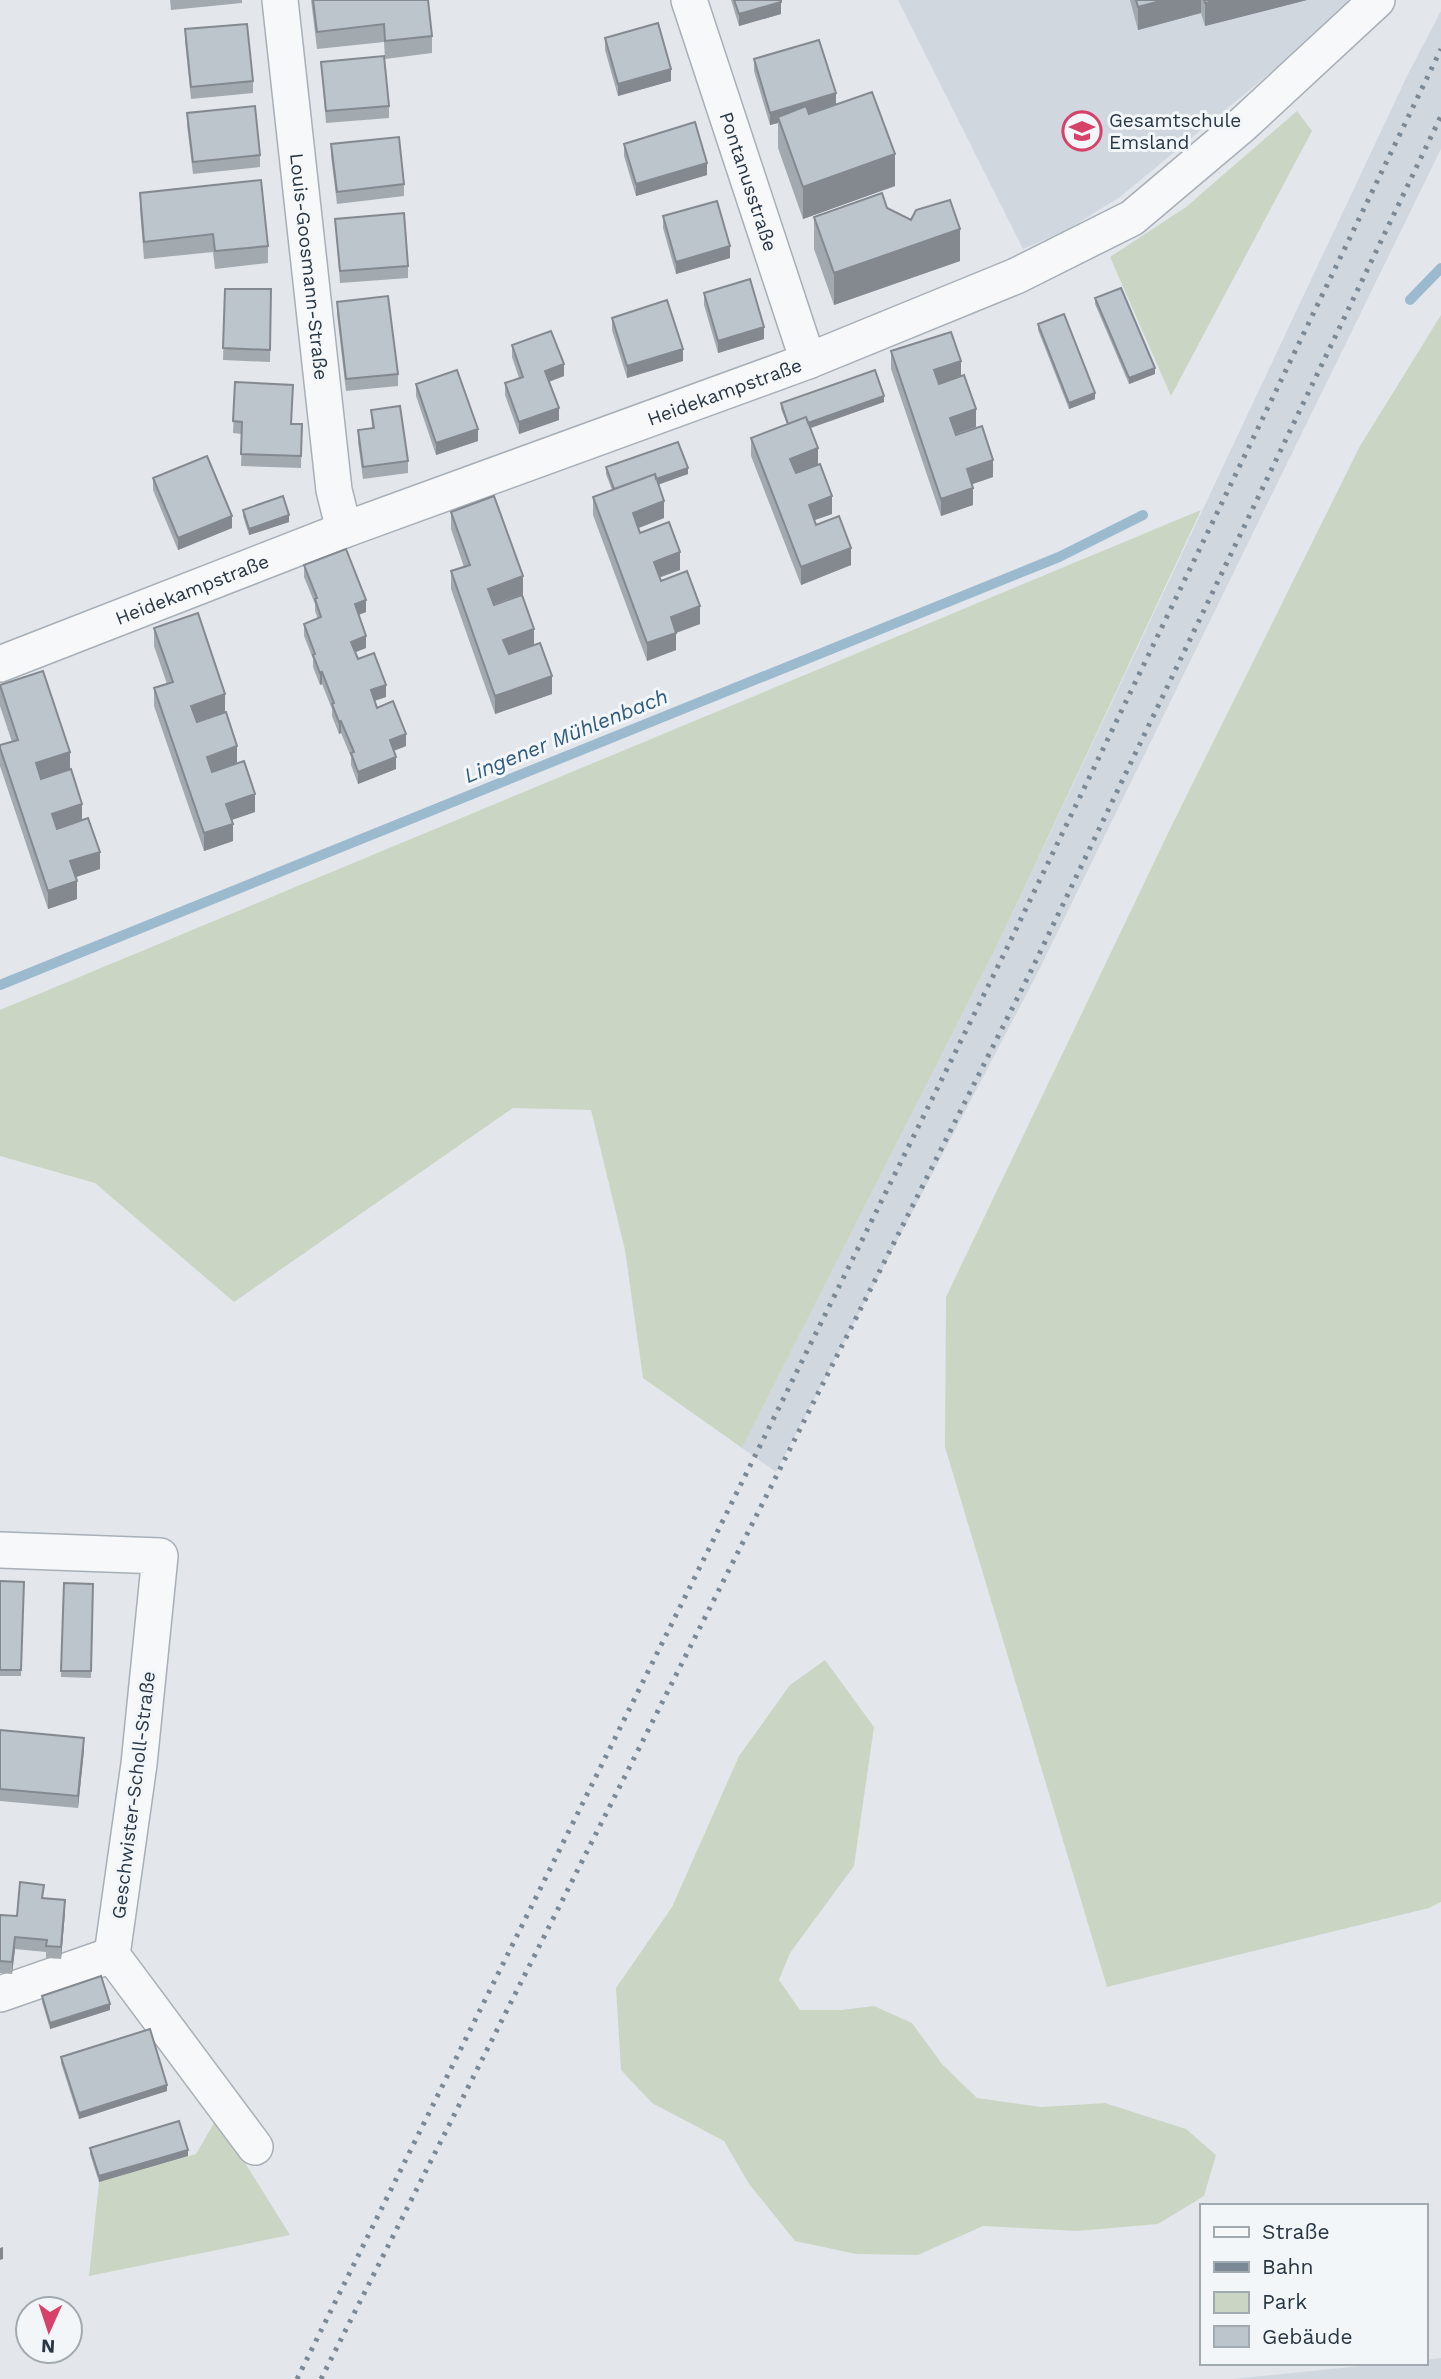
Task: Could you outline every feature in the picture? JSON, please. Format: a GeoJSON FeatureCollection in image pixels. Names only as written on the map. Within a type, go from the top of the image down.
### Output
{"type":"FeatureCollection","features":[{"type":"Feature","properties":{"kind":"street","name":"Louis-Goosmann-Straße"},"geometry":{"type":"LineString","coordinates":[[280,0],[334,490],[344,530]]}},
{"type":"Feature","properties":{"kind":"street","name":"Pontanusstraße"},"geometry":{"type":"LineString","coordinates":[[689,0],[807,361]]}},
{"type":"Feature","properties":{"kind":"street","name":"Heidekampstraße"},"geometry":{"type":"LineString","coordinates":[[0,664],[344,530],[807,361],[1016,276],[1132,218],[1241,127],[1377,0]]}},
{"type":"Feature","properties":{"kind":"street","name":"Geschwister-Scholl-Straße"},"geometry":{"type":"LineString","coordinates":[[0,1550],[160,1556],[139,1764],[112,1955]]}},
{"type":"Feature","properties":{"kind":"street"},"geometry":{"type":"LineString","coordinates":[[0,1994],[112,1955],[255,2147]]}},
{"type":"Feature","properties":{"kind":"shaded area","name":"Gesamtschule Emsland"},"geometry":{"type":"Polygon","coordinates":[[[898,0],[1354,0],[1355,3],[1120,197],[1067,230],[1023,249],[898,0]]]}},
{"type":"Feature","properties":{"kind":"shaded area"},"geometry":{"type":"Polygon","coordinates":[[[1441,11],[1441,149],[1037,974],[776,1472],[742,1448],[997,946],[1408,74],[1441,11]]]}},
{"type":"Feature","properties":{"kind":"shaded area"},"geometry":{"type":"Polygon","coordinates":[[[1441,2358],[1441,2379],[1233,2379],[1370,2365],[1427,2365],[1427,2360],[1441,2358]]]}},
{"type":"Feature","properties":{"kind":"green space"},"geometry":{"type":"Polygon","coordinates":[[[1297,111],[1312,131],[1171,396],[1110,257],[1186,207],[1297,111]]]}},
{"type":"Feature","properties":{"kind":"green space"},"geometry":{"type":"Polygon","coordinates":[[[1441,315],[1441,1902],[1429,1908],[1107,1987],[945,1447],[946,1297],[1170,829],[1360,446],[1441,315]]]}},
{"type":"Feature","properties":{"kind":"green space"},"geometry":{"type":"Polygon","coordinates":[[[1201,510],[997,946],[742,1448],[643,1378],[625,1250],[591,1110],[513,1108],[234,1302],[95,1183],[0,1156],[0,1010],[1201,510]]]}},
{"type":"Feature","properties":{"kind":"green space"},"geometry":{"type":"Polygon","coordinates":[[[825,1660],[874,1727],[854,1866],[790,1953],[779,1980],[800,2010],[842,2010],[874,2006],[912,2023],[942,2064],[977,2098],[1041,2107],[1105,2103],[1186,2129],[1216,2155],[1204,2196],[1158,2224],[1077,2231],[983,2226],[918,2255],[856,2254],[795,2241],[749,2184],[724,2141],[652,2103],[621,2070],[616,1988],[672,1907],[739,1756],[790,1685],[825,1660]]]}},
{"type":"Feature","properties":{"kind":"green space"},"geometry":{"type":"Polygon","coordinates":[[[217,2118],[290,2235],[89,2276],[99,2182],[196,2154],[217,2118]]]}},
{"type":"Feature","properties":{"kind":"building"},"geometry":{"type":"Polygon","coordinates":[[[313,0],[428,0],[432,36],[385,41],[384,24],[317,32],[313,0]]]}},
{"type":"Feature","properties":{"kind":"building"},"geometry":{"type":"Polygon","coordinates":[[[734,0],[781,0],[781,2],[739,14],[734,0]]]}},
{"type":"Feature","properties":{"kind":"building"},"geometry":{"type":"Polygon","coordinates":[[[1136,0],[1164,0],[1138,7],[1136,0]]]}},
{"type":"Feature","properties":{"kind":"building"},"geometry":{"type":"Polygon","coordinates":[[[658,23],[671,69],[618,84],[605,38],[658,23]]]}},
{"type":"Feature","properties":{"kind":"building"},"geometry":{"type":"Polygon","coordinates":[[[247,24],[253,81],[191,87],[185,29],[247,24]]]}},
{"type":"Feature","properties":{"kind":"building"},"geometry":{"type":"Polygon","coordinates":[[[819,40],[836,93],[770,113],[754,59],[819,40]]]}},
{"type":"Feature","properties":{"kind":"building"},"geometry":{"type":"Polygon","coordinates":[[[384,56],[389,106],[326,111],[321,62],[384,56]]]}},
{"type":"Feature","properties":{"kind":"building"},"geometry":{"type":"Polygon","coordinates":[[[872,92],[895,154],[803,187],[778,117],[806,106],[809,114],[872,92]]]}},
{"type":"Feature","properties":{"kind":"building"},"geometry":{"type":"Polygon","coordinates":[[[255,106],[260,155],[193,162],[187,113],[255,106]]]}},
{"type":"Feature","properties":{"kind":"building"},"geometry":{"type":"Polygon","coordinates":[[[695,122],[707,163],[636,184],[624,144],[695,122]]]}},
{"type":"Feature","properties":{"kind":"building"},"geometry":{"type":"Polygon","coordinates":[[[399,137],[404,184],[337,192],[331,144],[399,137]]]}},
{"type":"Feature","properties":{"kind":"building"},"geometry":{"type":"Polygon","coordinates":[[[261,180],[268,246],[215,251],[213,234],[144,242],[140,193],[261,180]]]}},
{"type":"Feature","properties":{"kind":"building"},"geometry":{"type":"Polygon","coordinates":[[[882,193],[887,208],[911,220],[916,210],[950,200],[960,229],[834,273],[814,217],[882,193]]]}},
{"type":"Feature","properties":{"kind":"building"},"geometry":{"type":"Polygon","coordinates":[[[717,201],[730,246],[676,262],[663,216],[717,201]]]}},
{"type":"Feature","properties":{"kind":"building"},"geometry":{"type":"Polygon","coordinates":[[[404,213],[408,266],[340,271],[335,219],[404,213]]]}},
{"type":"Feature","properties":{"kind":"building"},"geometry":{"type":"Polygon","coordinates":[[[750,279],[764,327],[718,341],[704,293],[750,279]]]}},
{"type":"Feature","properties":{"kind":"building"},"geometry":{"type":"Polygon","coordinates":[[[1121,288],[1155,368],[1129,378],[1095,298],[1121,288]]]}},
{"type":"Feature","properties":{"kind":"building"},"geometry":{"type":"Polygon","coordinates":[[[225,289],[271,289],[270,350],[223,348],[225,289]]]}},
{"type":"Feature","properties":{"kind":"building"},"geometry":{"type":"Polygon","coordinates":[[[388,296],[398,374],[346,379],[337,302],[388,296]]]}},
{"type":"Feature","properties":{"kind":"building"},"geometry":{"type":"Polygon","coordinates":[[[667,300],[683,349],[627,366],[612,318],[667,300]]]}},
{"type":"Feature","properties":{"kind":"building"},"geometry":{"type":"Polygon","coordinates":[[[1064,314],[1095,393],[1069,403],[1038,324],[1064,314]]]}},
{"type":"Feature","properties":{"kind":"building"},"geometry":{"type":"Polygon","coordinates":[[[551,331],[564,364],[545,371],[559,408],[519,422],[505,383],[523,377],[512,345],[551,331]]]}},
{"type":"Feature","properties":{"kind":"building"},"geometry":{"type":"Polygon","coordinates":[[[951,332],[961,361],[934,370],[939,384],[964,375],[976,409],[950,418],[956,435],[982,426],[993,460],[967,469],[973,488],[941,499],[891,351],[951,332]]]}},
{"type":"Feature","properties":{"kind":"building"},"geometry":{"type":"Polygon","coordinates":[[[457,370],[478,429],[436,443],[416,384],[457,370]]]}},
{"type":"Feature","properties":{"kind":"building"},"geometry":{"type":"Polygon","coordinates":[[[875,370],[884,396],[808,423],[806,417],[788,424],[781,403],[875,370]]]}},
{"type":"Feature","properties":{"kind":"building"},"geometry":{"type":"Polygon","coordinates":[[[235,382],[293,385],[291,424],[302,424],[301,456],[241,454],[242,422],[233,421],[235,382]]]}},
{"type":"Feature","properties":{"kind":"building"},"geometry":{"type":"Polygon","coordinates":[[[400,406],[408,461],[363,467],[358,430],[374,428],[371,410],[400,406]]]}},
{"type":"Feature","properties":{"kind":"building"},"geometry":{"type":"Polygon","coordinates":[[[806,417],[818,448],[790,459],[796,473],[820,464],[832,496],[809,505],[816,525],[839,516],[851,548],[801,567],[751,438],[806,417]]]}},
{"type":"Feature","properties":{"kind":"building"},"geometry":{"type":"Polygon","coordinates":[[[678,442],[688,468],[656,479],[655,474],[614,489],[606,467],[678,442]]]}},
{"type":"Feature","properties":{"kind":"building"},"geometry":{"type":"Polygon","coordinates":[[[207,456],[232,516],[178,538],[153,478],[207,456]]]}},
{"type":"Feature","properties":{"kind":"building"},"geometry":{"type":"Polygon","coordinates":[[[655,474],[664,501],[633,513],[640,533],[669,522],[680,552],[654,562],[661,581],[687,571],[700,606],[671,617],[676,633],[647,643],[593,497],[655,474]]]}},
{"type":"Feature","properties":{"kind":"building"},"geometry":{"type":"Polygon","coordinates":[[[283,496],[289,515],[249,529],[243,510],[283,496]]]}},
{"type":"Feature","properties":{"kind":"building"},"geometry":{"type":"Polygon","coordinates":[[[494,496],[523,576],[488,589],[494,605],[522,595],[534,629],[503,640],[509,654],[540,643],[552,676],[495,696],[451,571],[470,565],[451,512],[494,496]]]}},
{"type":"Feature","properties":{"kind":"building"},"geometry":{"type":"Polygon","coordinates":[[[346,549],[366,600],[355,604],[366,636],[351,642],[358,659],[374,653],[386,685],[371,690],[377,708],[393,701],[406,734],[390,740],[396,757],[358,772],[351,753],[354,752],[341,721],[339,722],[304,624],[321,617],[315,599],[317,598],[304,565],[346,549]]]}},
{"type":"Feature","properties":{"kind":"building"},"geometry":{"type":"Polygon","coordinates":[[[198,613],[225,694],[191,706],[197,722],[226,712],[237,746],[207,757],[212,772],[244,761],[255,794],[226,804],[233,824],[204,833],[154,688],[173,682],[154,628],[198,613]]]}},
{"type":"Feature","properties":{"kind":"building"},"geometry":{"type":"Polygon","coordinates":[[[43,671],[70,752],[36,763],[41,779],[71,769],[82,804],[52,814],[57,829],[88,818],[100,852],[70,861],[77,881],[48,891],[0,748],[0,745],[18,740],[0,685],[43,671]]]}},
{"type":"Feature","properties":{"kind":"building"},"geometry":{"type":"Polygon","coordinates":[[[0,1581],[24,1582],[21,1670],[0,1670],[0,1581]]]}},
{"type":"Feature","properties":{"kind":"building"},"geometry":{"type":"Polygon","coordinates":[[[64,1583],[93,1584],[91,1671],[61,1671],[64,1583]]]}},
{"type":"Feature","properties":{"kind":"building"},"geometry":{"type":"Polygon","coordinates":[[[0,1730],[84,1738],[78,1796],[0,1789],[0,1730]]]}},
{"type":"Feature","properties":{"kind":"building"},"geometry":{"type":"Polygon","coordinates":[[[20,1882],[44,1885],[42,1898],[65,1900],[61,1947],[46,1946],[47,1940],[15,1937],[12,1962],[0,1961],[0,1915],[17,1916],[20,1882]]]}},
{"type":"Feature","properties":{"kind":"building"},"geometry":{"type":"Polygon","coordinates":[[[101,1976],[110,2004],[50,2023],[42,1996],[101,1976]]]}},
{"type":"Feature","properties":{"kind":"building"},"geometry":{"type":"Polygon","coordinates":[[[150,2029],[167,2085],[79,2113],[61,2057],[150,2029]]]}},
{"type":"Feature","properties":{"kind":"building"},"geometry":{"type":"Polygon","coordinates":[[[179,2121],[188,2150],[99,2176],[90,2148],[179,2121]]]}},
{"type":"Feature","properties":{"kind":"waterway","name":"Lingener Mühlenbach"},"geometry":{"type":"LineString","coordinates":[[1410,300],[1441,268]]}},
{"type":"Feature","properties":{"kind":"waterway","name":"Lingener Mühlenbach"},"geometry":{"type":"LineString","coordinates":[[0,985],[1059,557],[1143,515]]}},
{"type":"Feature","properties":{"kind":"railway"},"geometry":{"type":"LineString","coordinates":[[297,2379],[1006,950],[1441,49]]}},
{"type":"Feature","properties":{"kind":"railway"},"geometry":{"type":"LineString","coordinates":[[321,2379],[1031,971],[1441,116]]}},
{"type":"Feature","properties":{"kind":"place","name":"Gesamtschule Emsland"},"geometry":{"type":"Point","coordinates":[1082,131]}}]}
